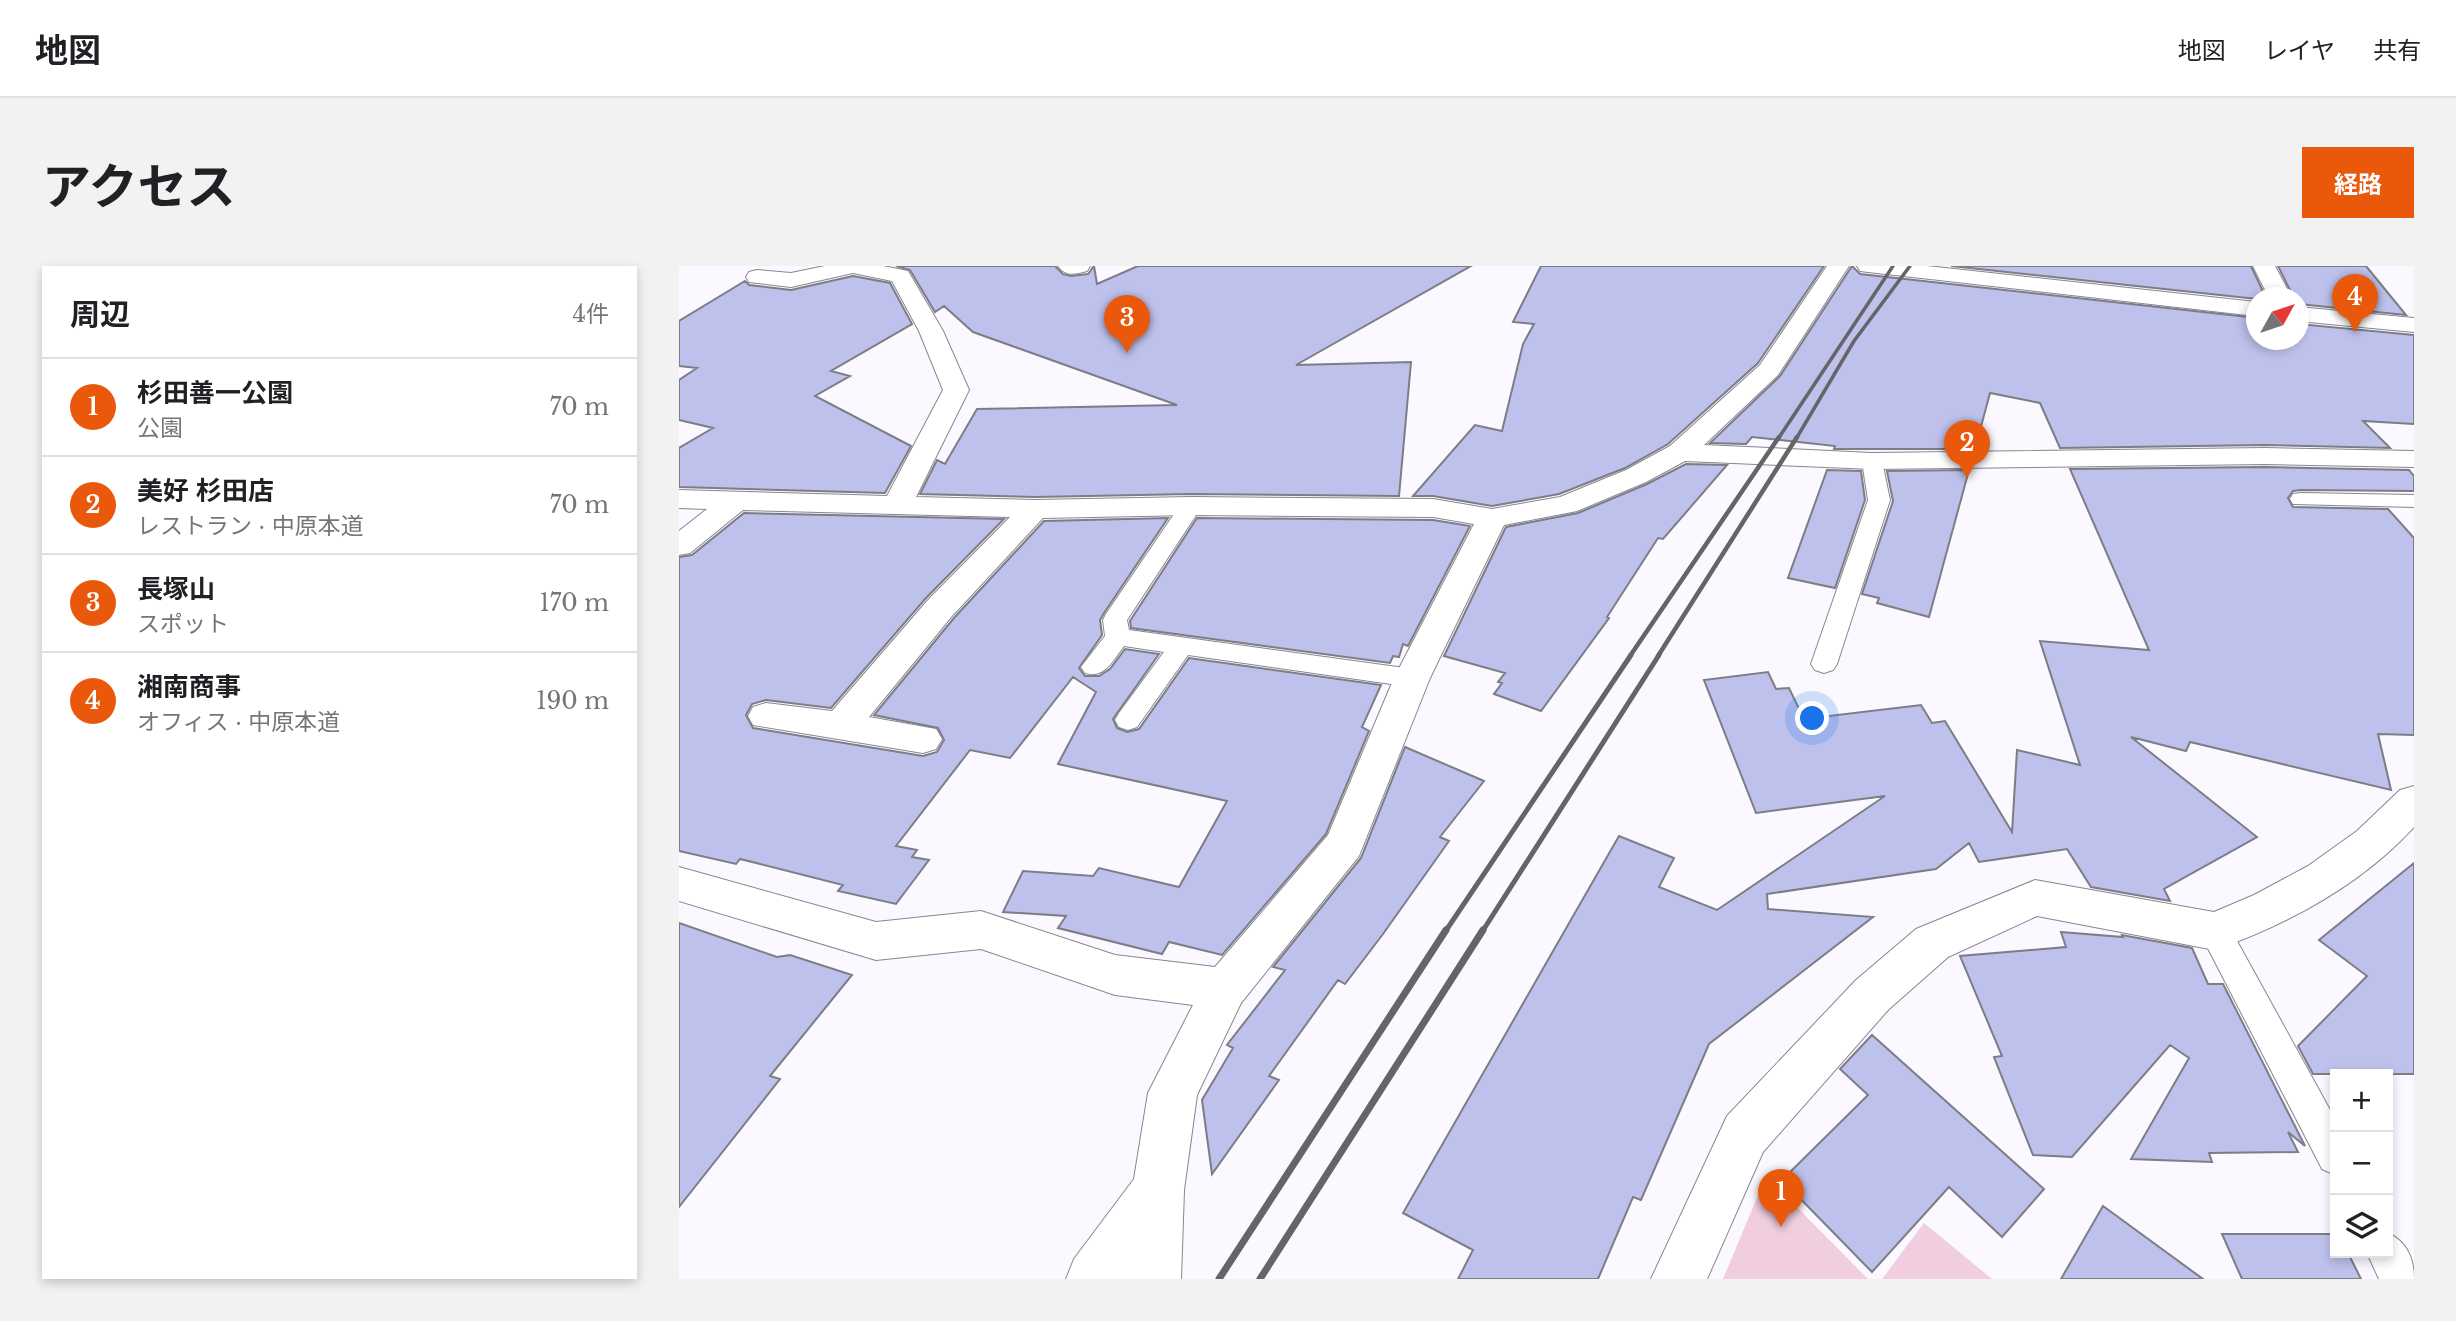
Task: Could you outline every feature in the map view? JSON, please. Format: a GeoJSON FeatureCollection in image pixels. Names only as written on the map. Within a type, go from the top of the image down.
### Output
{"type":"FeatureCollection","features":[{"type":"Feature","properties":{"kind":"street"},"geometry":{"type":"LineString","coordinates":[[757,277],[791,280],[851,266],[900,276],[931,331],[955,390],[896,507]]}},
{"type":"Feature","properties":{"kind":"street"},"geometry":{"type":"LineString","coordinates":[[1069,266],[1079,266]]}},
{"type":"Feature","properties":{"kind":"street"},"geometry":{"type":"LineString","coordinates":[[679,499],[1035,509],[1191,506],[1433,508],[1492,518],[1567,505],[1636,476],[1680,452],[1769,370],[1838,266]]}},
{"type":"Feature","properties":{"kind":"street"},"geometry":{"type":"LineString","coordinates":[[1868,266],[2246,308]]}},
{"type":"Feature","properties":{"kind":"street"},"geometry":{"type":"LineString","coordinates":[[2264,266],[2275,287]]}},
{"type":"Feature","properties":{"kind":"street"},"geometry":{"type":"LineString","coordinates":[[2309,314],[2414,325]]}},
{"type":"Feature","properties":{"kind":"street"},"geometry":{"type":"LineString","coordinates":[[1680,452],[1872,461],[2265,456],[2414,459]]}},
{"type":"Feature","properties":{"kind":"street"},"geometry":{"type":"LineString","coordinates":[[679,546],[735,501]]}},
{"type":"Feature","properties":{"kind":"street"},"geometry":{"type":"LineString","coordinates":[[841,726],[940,608],[1035,509]]}},
{"type":"Feature","properties":{"kind":"street"},"geometry":{"type":"LineString","coordinates":[[1153,1279],[1157,1190],[1173,1093],[1225,989],[1345,844],[1412,678],[1492,518]]}},
{"type":"Feature","properties":{"kind":"street"},"geometry":{"type":"LineString","coordinates":[[766,716],[923,739]]}},
{"type":"Feature","properties":{"kind":"street"},"geometry":{"type":"LineString","coordinates":[[1679,1279],[1745,1134],[1872,995],[1932,943],[2035,898],[2215,931],[2242,921],[2315,882],[2406,826]]}},
{"type":"Feature","properties":{"kind":"street"},"geometry":{"type":"LineString","coordinates":[[679,884],[876,941],[981,930],[1115,975],[1225,989]]}},
{"type":"Feature","properties":{"kind":"street"},"geometry":{"type":"LineString","coordinates":[[1094,1279],[1157,1190]]}},
{"type":"Feature","properties":{"kind":"lane"},"geometry":{"type":"LineString","coordinates":[[1824,664],[1879,500],[1872,461]]}},
{"type":"Feature","properties":{"kind":"lane"},"geometry":{"type":"LineString","coordinates":[[2301,499],[2414,501]]}},
{"type":"Feature","properties":{"kind":"lane"},"geometry":{"type":"LineString","coordinates":[[1094,667],[1118,637],[1115,620],[1191,506]]}},
{"type":"Feature","properties":{"kind":"lane"},"geometry":{"type":"LineString","coordinates":[[1118,637],[1412,678]]}},
{"type":"Feature","properties":{"kind":"lane"},"geometry":{"type":"LineString","coordinates":[[1128,720],[1182,646]]}},
{"type":"Feature","properties":{"kind":"lane"},"geometry":{"type":"LineString","coordinates":[[2215,931],[2330,1147]]}},
{"type":"Feature","properties":{"kind":"lane"},"geometry":{"type":"LineString","coordinates":[[2390,1258],[2401,1279]]}},
{"type":"Feature","properties":{"kind":"shaded area"},"geometry":{"type":"Polygon","coordinates":[[[1766,1176],[1868,1279],[1723,1279],[1766,1176]]]}},
{"type":"Feature","properties":{"kind":"shaded area"},"geometry":{"type":"Polygon","coordinates":[[[1924,1223],[1992,1279],[1882,1279],[1924,1223]]]}},
{"type":"Feature","properties":{"kind":"building"},"geometry":{"type":"Polygon","coordinates":[[[896,266],[1055,266],[1063,274],[1071,276],[1088,274],[1094,266],[1097,284],[1138,266],[1471,266],[1296,365],[1411,362],[1399,496],[1191,494],[1035,497],[920,494],[937,460],[945,464],[977,409],[1177,405],[973,332],[944,306],[935,312],[910,270],[896,266]]]}},
{"type":"Feature","properties":{"kind":"building"},"geometry":{"type":"Polygon","coordinates":[[[1541,266],[1824,266],[1758,363],[1668,444],[1625,468],[1559,494],[1492,506],[1433,496],[1413,496],[1475,425],[1502,431],[1523,344],[1534,324],[1513,322],[1541,266]]]}},
{"type":"Feature","properties":{"kind":"building"},"geometry":{"type":"Polygon","coordinates":[[[1852,266],[1860,274],[2246,317],[2246,350],[2309,350],[2309,325],[2414,335],[2414,424],[2363,421],[2390,448],[2265,445],[2060,448],[2040,403],[1990,393],[1975,449],[1834,449],[1835,446],[1752,437],[1746,444],[1710,443],[1780,376],[1852,266]]]}},
{"type":"Feature","properties":{"kind":"building"},"geometry":{"type":"Polygon","coordinates":[[[1951,266],[2251,266],[2261,287],[2246,287],[2246,298],[1951,266]]]}},
{"type":"Feature","properties":{"kind":"building"},"geometry":{"type":"Polygon","coordinates":[[[2278,266],[2366,266],[2406,315],[2309,305],[2309,287],[2288,287],[2278,266]]]}},
{"type":"Feature","properties":{"kind":"building"},"geometry":{"type":"Polygon","coordinates":[[[853,276],[890,283],[912,324],[831,371],[850,376],[815,396],[911,446],[885,493],[679,487],[679,448],[713,428],[679,420],[679,380],[697,368],[679,366],[679,321],[745,281],[749,285],[791,290],[853,276]]]}},
{"type":"Feature","properties":{"kind":"building"},"geometry":{"type":"Polygon","coordinates":[[[1686,464],[1727,465],[1663,539],[1658,538],[1607,617],[1609,618],[1541,711],[1494,694],[1505,673],[1444,656],[1506,527],[1578,513],[1686,464]]]}},
{"type":"Feature","properties":{"kind":"building"},"geometry":{"type":"Polygon","coordinates":[[[2265,467],[2409,470],[2414,476],[2414,491],[2301,490],[2293,491],[2288,498],[2293,507],[2388,509],[2414,538],[2414,735],[2378,734],[2391,790],[2190,742],[2186,751],[2131,737],[2257,837],[2164,889],[2170,901],[2091,887],[2067,849],[1979,862],[1969,843],[1936,869],[1767,894],[1768,909],[1873,917],[1709,1044],[1641,1200],[1633,1197],[1598,1279],[1458,1279],[1473,1250],[1403,1213],[1619,836],[1674,858],[1659,887],[1717,910],[1885,796],[1756,813],[1704,680],[1768,672],[1776,689],[1789,688],[1804,719],[1921,705],[1932,723],[1945,721],[2012,832],[2017,750],[2080,765],[2040,641],[2149,650],[2070,469],[2265,467]]]}},
{"type":"Feature","properties":{"kind":"building"},"geometry":{"type":"Polygon","coordinates":[[[1827,470],[1861,471],[1865,500],[1835,588],[1788,578],[1827,470]]]}},
{"type":"Feature","properties":{"kind":"building"},"geometry":{"type":"Polygon","coordinates":[[[1969,470],[1929,617],[1877,603],[1879,598],[1862,594],[1893,501],[1887,471],[1969,470]]]}},
{"type":"Feature","properties":{"kind":"building"},"geometry":{"type":"Polygon","coordinates":[[[744,513],[1004,519],[926,598],[831,708],[766,700],[752,704],[746,715],[753,728],[923,756],[937,752],[944,740],[938,728],[874,715],[954,618],[1044,521],[1168,518],[1104,613],[1100,620],[1102,635],[1079,668],[1085,676],[1099,676],[1110,669],[1125,649],[1159,654],[1113,719],[1117,728],[1127,732],[1139,729],[1189,658],[1381,685],[1362,727],[1369,731],[1326,834],[1222,955],[1169,942],[1162,954],[1058,928],[1066,916],[1003,912],[1023,871],[1093,876],[1099,868],[1179,887],[1227,801],[1058,764],[1096,692],[1073,677],[1010,758],[970,750],[896,846],[917,850],[912,857],[929,860],[896,904],[838,891],[843,885],[740,859],[736,864],[679,851],[679,557],[692,555],[744,513]]]}},
{"type":"Feature","properties":{"kind":"building"},"geometry":{"type":"Polygon","coordinates":[[[1197,518],[1433,520],[1470,526],[1408,646],[1403,644],[1399,657],[1393,656],[1390,663],[1131,628],[1130,621],[1197,518]]]}},
{"type":"Feature","properties":{"kind":"building"},"geometry":{"type":"Polygon","coordinates":[[[1405,747],[1484,781],[1440,837],[1449,841],[1383,934],[1345,984],[1338,980],[1269,1076],[1279,1080],[1212,1174],[1202,1100],[1233,1048],[1227,1045],[1285,970],[1273,967],[1361,858],[1405,747]]]}},
{"type":"Feature","properties":{"kind":"building"},"geometry":{"type":"Polygon","coordinates":[[[2414,863],[2414,1074],[2393,1074],[2393,1069],[2330,1069],[2330,1074],[2313,1074],[2298,1046],[2367,976],[2319,940],[2414,863]]]}},
{"type":"Feature","properties":{"kind":"building"},"geometry":{"type":"Polygon","coordinates":[[[679,923],[777,957],[790,955],[852,975],[770,1076],[780,1079],[679,1207],[679,923]]]}},
{"type":"Feature","properties":{"kind":"building"},"geometry":{"type":"Polygon","coordinates":[[[2061,932],[2123,937],[2122,935],[2192,948],[2208,984],[2223,984],[2305,1146],[2288,1132],[2298,1152],[2209,1153],[2212,1162],[2131,1159],[2189,1058],[2170,1045],[2072,1157],[2033,1155],[1994,1057],[2002,1056],[1960,956],[2066,947],[2061,932]]]}},
{"type":"Feature","properties":{"kind":"building"},"geometry":{"type":"Polygon","coordinates":[[[1872,1035],[2044,1189],[2002,1237],[1949,1187],[1872,1272],[1782,1180],[1868,1095],[1840,1069],[1872,1035]]]}},
{"type":"Feature","properties":{"kind":"building"},"geometry":{"type":"Polygon","coordinates":[[[2103,1206],[2203,1279],[2061,1279],[2103,1206]]]}},
{"type":"Feature","properties":{"kind":"building"},"geometry":{"type":"Polygon","coordinates":[[[2222,1234],[2330,1234],[2330,1258],[2350,1258],[2361,1279],[2242,1279],[2222,1234]]]}},
{"type":"Feature","properties":{"kind":"railway"},"geometry":{"type":"LineString","coordinates":[[1778,439],[1893,266]]}},
{"type":"Feature","properties":{"kind":"railway"},"geometry":{"type":"LineString","coordinates":[[1796,439],[1854,341],[1910,266]]}},
{"type":"Feature","properties":{"kind":"railway"},"geometry":{"type":"LineString","coordinates":[[1630,656],[1779,437]]}},
{"type":"Feature","properties":{"kind":"railway"},"geometry":{"type":"LineString","coordinates":[[1658,656],[1797,437]]}},
{"type":"Feature","properties":{"kind":"railway"},"geometry":{"type":"LineString","coordinates":[[1445,932],[1631,655]]}},
{"type":"Feature","properties":{"kind":"railway"},"geometry":{"type":"LineString","coordinates":[[1482,932],[1659,655]]}},
{"type":"Feature","properties":{"kind":"railway"},"geometry":{"type":"LineString","coordinates":[[1219,1279],[1446,930]]}},
{"type":"Feature","properties":{"kind":"railway"},"geometry":{"type":"LineString","coordinates":[[1260,1279],[1483,930]]}},
{"type":"Feature","properties":{"kind":"place","name":"湘南商事"},"geometry":{"type":"Point","coordinates":[2355,332]}},
{"type":"Feature","properties":{"kind":"place","name":"長塚山"},"geometry":{"type":"Point","coordinates":[1127,353]}},
{"type":"Feature","properties":{"kind":"place","name":"美好 杉田店"},"geometry":{"type":"Point","coordinates":[1967,478]}},
{"type":"Feature","properties":{"kind":"place","name":"杉田善一公園"},"geometry":{"type":"Point","coordinates":[1781,1227]}}]}
